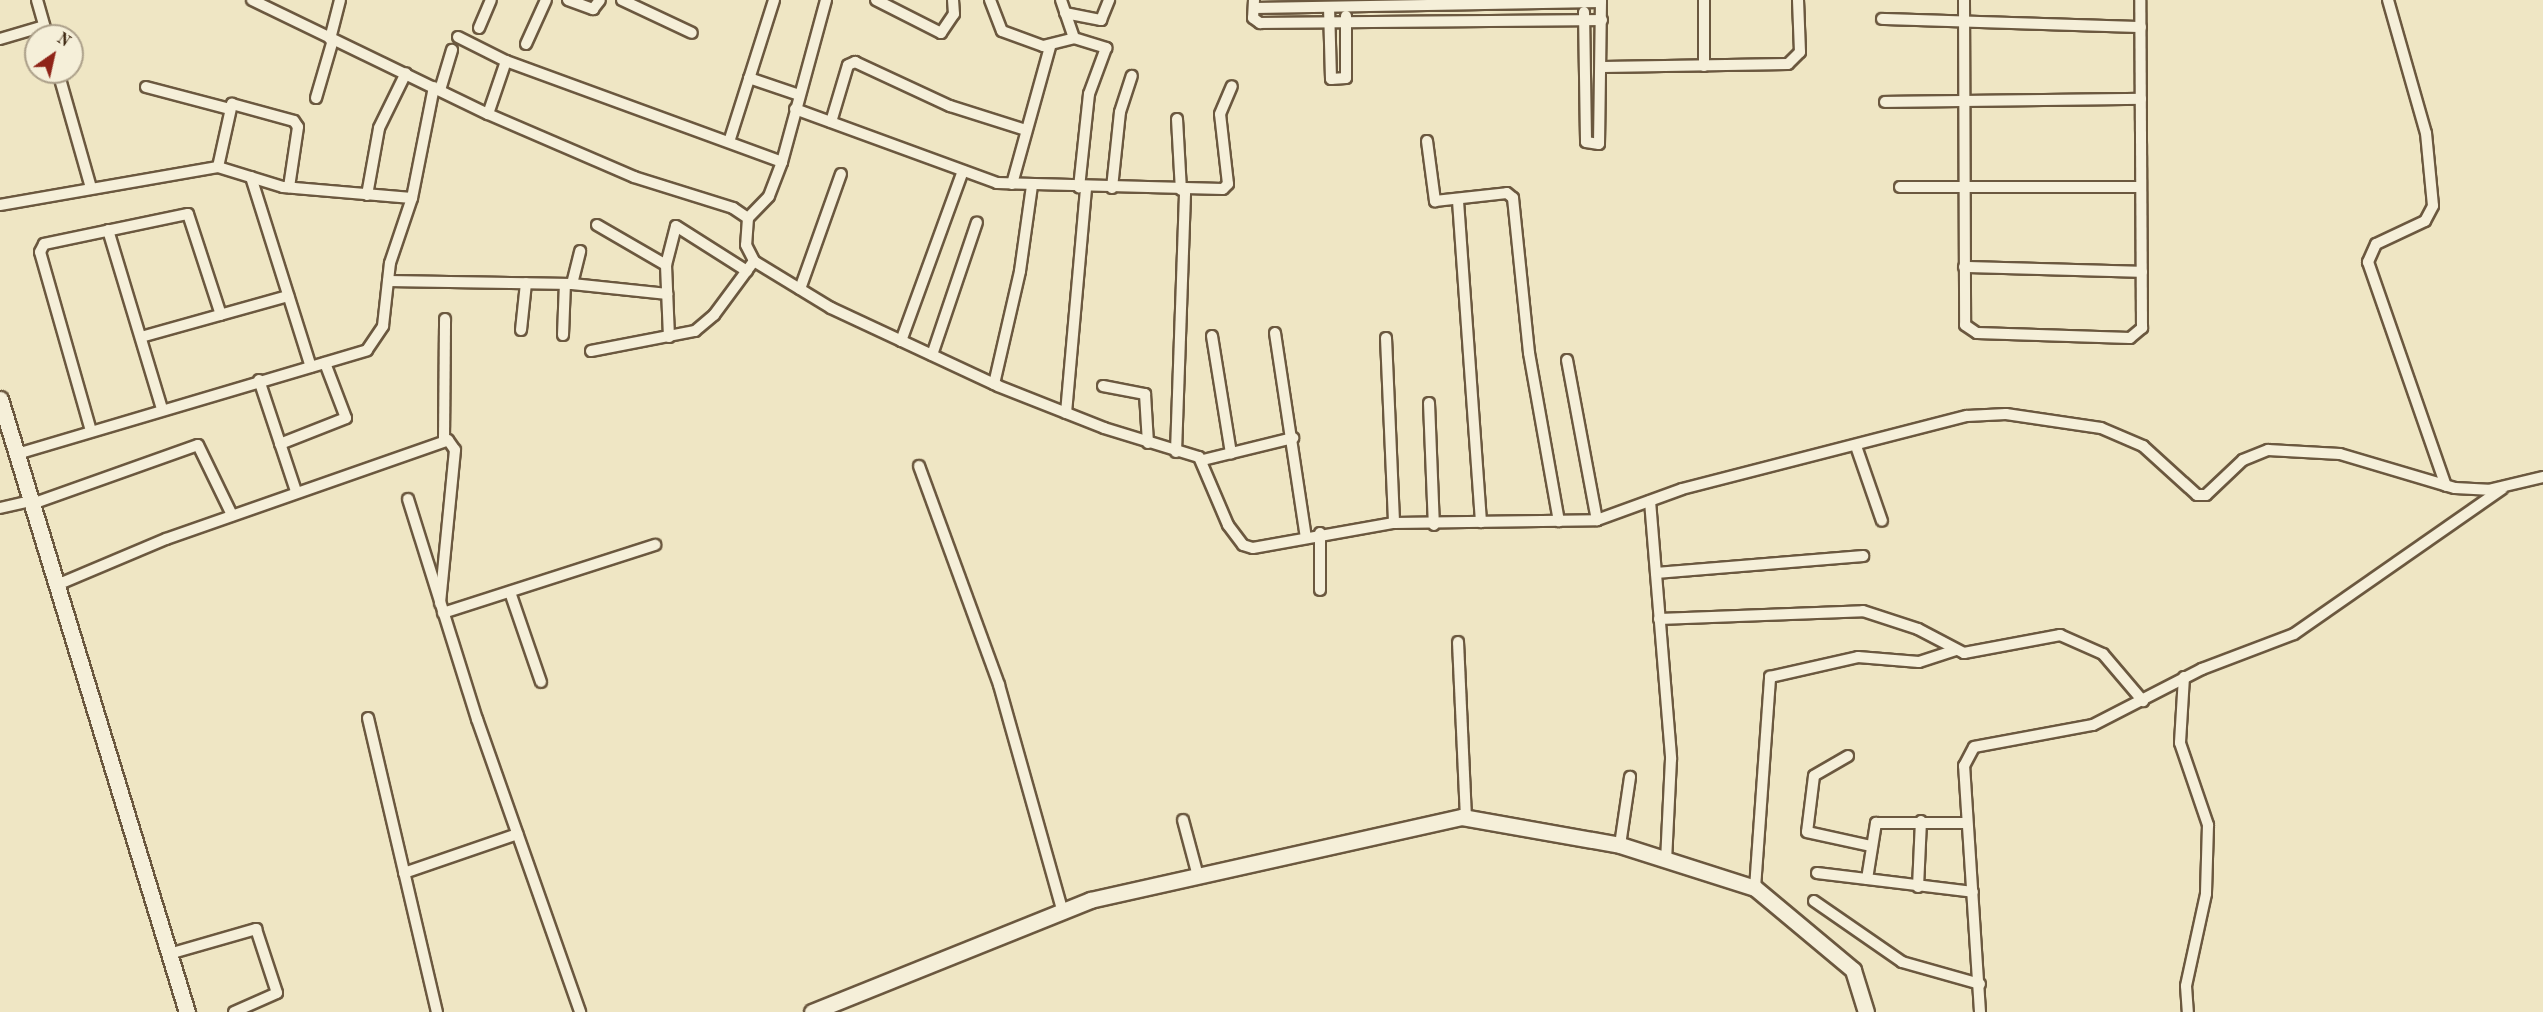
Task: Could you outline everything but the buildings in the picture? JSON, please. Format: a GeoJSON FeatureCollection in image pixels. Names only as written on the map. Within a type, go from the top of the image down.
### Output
{"type":"FeatureCollection","features":[{"type":"Feature","properties":{"kind":"street"},"geometry":{"type":"LineString","coordinates":[[37,0],[43,24]]}},
{"type":"Feature","properties":{"kind":"street"},"geometry":{"type":"LineString","coordinates":[[252,0],[488,114],[657,186],[718,202],[748,218]]}},
{"type":"Feature","properties":{"kind":"street"},"geometry":{"type":"LineString","coordinates":[[316,98],[340,0]]}},
{"type":"Feature","properties":{"kind":"street"},"geometry":{"type":"LineString","coordinates":[[479,28],[490,0]]}},
{"type":"Feature","properties":{"kind":"street"},"geometry":{"type":"LineString","coordinates":[[526,44],[546,0]]}},
{"type":"Feature","properties":{"kind":"street"},"geometry":{"type":"LineString","coordinates":[[568,0],[593,9],[600,0]]}},
{"type":"Feature","properties":{"kind":"street"},"geometry":{"type":"LineString","coordinates":[[622,0],[692,33]]}},
{"type":"Feature","properties":{"kind":"street"},"geometry":{"type":"LineString","coordinates":[[729,142],[774,0]]}},
{"type":"Feature","properties":{"kind":"street"},"geometry":{"type":"LineString","coordinates":[[826,0],[782,162],[769,196],[748,218],[746,245],[754,261],[800,289],[932,356],[994,384],[1148,443],[1203,460],[1293,438]]}},
{"type":"Feature","properties":{"kind":"street"},"geometry":{"type":"LineString","coordinates":[[876,0],[941,33],[954,14],[953,0]]}},
{"type":"Feature","properties":{"kind":"street"},"geometry":{"type":"LineString","coordinates":[[990,0],[1002,31],[1050,47],[1074,38],[1106,48],[1089,94],[1066,413]]}},
{"type":"Feature","properties":{"kind":"street"},"geometry":{"type":"LineString","coordinates":[[1061,0],[1074,38]]}},
{"type":"Feature","properties":{"kind":"street"},"geometry":{"type":"LineString","coordinates":[[1065,13],[1101,20],[1108,15],[1109,0]]}},
{"type":"Feature","properties":{"kind":"street"},"geometry":{"type":"LineString","coordinates":[[1704,0],[1704,66]]}},
{"type":"Feature","properties":{"kind":"street"},"geometry":{"type":"LineString","coordinates":[[1603,67],[1704,66],[1796,60],[1798,0]]}},
{"type":"Feature","properties":{"kind":"street"},"geometry":{"type":"LineString","coordinates":[[1964,0],[1964,319],[1970,332],[2118,338],[2136,337],[2142,328],[2140,0]]}},
{"type":"Feature","properties":{"kind":"street"},"geometry":{"type":"LineString","coordinates":[[2388,0],[2426,133],[2433,206],[2425,221],[2376,244],[2368,262],[2446,486]]}},
{"type":"Feature","properties":{"kind":"street"},"geometry":{"type":"LineString","coordinates":[[1584,1],[1584,19],[1589,145],[1601,142],[1603,67],[1602,20],[1601,1],[1584,1],[1347,6],[1329,7],[1255,4],[1254,18],[1260,23],[1584,19],[1602,20]]}},
{"type":"Feature","properties":{"kind":"street"},"geometry":{"type":"LineString","coordinates":[[1443,4],[1444,21]]}},
{"type":"Feature","properties":{"kind":"street"},"geometry":{"type":"LineString","coordinates":[[1329,7],[1331,79],[1347,78],[1347,6]]}},
{"type":"Feature","properties":{"kind":"street"},"geometry":{"type":"LineString","coordinates":[[1882,19],[2141,27]]}},
{"type":"Feature","properties":{"kind":"street"},"geometry":{"type":"LineString","coordinates":[[0,39],[24,35]]}},
{"type":"Feature","properties":{"kind":"street"},"geometry":{"type":"LineString","coordinates":[[458,37],[506,61],[782,162]]}},
{"type":"Feature","properties":{"kind":"street"},"geometry":{"type":"LineString","coordinates":[[1012,184],[1023,129],[1050,47]]}},
{"type":"Feature","properties":{"kind":"street"},"geometry":{"type":"LineString","coordinates":[[16,454],[259,380],[325,363],[371,345],[383,326],[388,281],[412,198],[437,89],[452,50]]}},
{"type":"Feature","properties":{"kind":"street"},"geometry":{"type":"LineString","coordinates":[[488,114],[506,61]]}},
{"type":"Feature","properties":{"kind":"street"},"geometry":{"type":"LineString","coordinates":[[831,122],[848,65],[855,62],[950,106],[1023,129]]}},
{"type":"Feature","properties":{"kind":"street"},"geometry":{"type":"LineString","coordinates":[[367,195],[379,128],[406,73]]}},
{"type":"Feature","properties":{"kind":"street"},"geometry":{"type":"LineString","coordinates":[[1112,188],[1120,112],[1132,76]]}},
{"type":"Feature","properties":{"kind":"street"},"geometry":{"type":"LineString","coordinates":[[749,78],[799,96]]}},
{"type":"Feature","properties":{"kind":"street"},"geometry":{"type":"LineString","coordinates":[[61,84],[91,188]]}},
{"type":"Feature","properties":{"kind":"street"},"geometry":{"type":"LineString","coordinates":[[795,109],[963,171],[1012,184],[1183,190],[1223,189],[1228,184],[1220,114],[1233,86]]}},
{"type":"Feature","properties":{"kind":"street"},"geometry":{"type":"LineString","coordinates":[[147,87],[230,109]]}},
{"type":"Feature","properties":{"kind":"street"},"geometry":{"type":"LineString","coordinates":[[1885,102],[2141,99]]}},
{"type":"Feature","properties":{"kind":"street"},"geometry":{"type":"LineString","coordinates":[[219,167],[230,109],[234,104],[297,123],[289,187]]}},
{"type":"Feature","properties":{"kind":"street"},"geometry":{"type":"LineString","coordinates":[[1176,452],[1183,190],[1177,118]]}},
{"type":"Feature","properties":{"kind":"street"},"geometry":{"type":"LineString","coordinates":[[1427,141],[1435,201],[1458,201],[1507,193],[1513,198],[1529,353],[1559,521]]}},
{"type":"Feature","properties":{"kind":"street"},"geometry":{"type":"LineString","coordinates":[[0,205],[219,167],[289,187],[412,198]]}},
{"type":"Feature","properties":{"kind":"street"},"geometry":{"type":"LineString","coordinates":[[901,341],[963,171]]}},
{"type":"Feature","properties":{"kind":"street"},"geometry":{"type":"LineString","coordinates":[[800,289],[841,174]]}},
{"type":"Feature","properties":{"kind":"street"},"geometry":{"type":"LineString","coordinates":[[251,177],[311,367]]}},
{"type":"Feature","properties":{"kind":"street"},"geometry":{"type":"LineString","coordinates":[[994,384],[1020,271],[1032,186]]}},
{"type":"Feature","properties":{"kind":"street"},"geometry":{"type":"LineString","coordinates":[[1900,186],[2140,187]]}},
{"type":"Feature","properties":{"kind":"street"},"geometry":{"type":"LineString","coordinates":[[1458,201],[1481,522]]}},
{"type":"Feature","properties":{"kind":"street"},"geometry":{"type":"LineString","coordinates":[[91,431],[40,252],[44,244],[188,214],[221,315]]}},
{"type":"Feature","properties":{"kind":"street"},"geometry":{"type":"LineString","coordinates":[[932,356],[977,222]]}},
{"type":"Feature","properties":{"kind":"street"},"geometry":{"type":"LineString","coordinates":[[597,225],[666,265]]}},
{"type":"Feature","properties":{"kind":"street"},"geometry":{"type":"LineString","coordinates":[[669,337],[666,265],[679,225],[747,271]]}},
{"type":"Feature","properties":{"kind":"street"},"geometry":{"type":"LineString","coordinates":[[108,230],[162,409]]}},
{"type":"Feature","properties":{"kind":"street"},"geometry":{"type":"LineString","coordinates":[[563,334],[569,284],[580,250]]}},
{"type":"Feature","properties":{"kind":"street"},"geometry":{"type":"LineString","coordinates":[[591,351],[669,337],[705,324],[754,261]]}},
{"type":"Feature","properties":{"kind":"street"},"geometry":{"type":"LineString","coordinates":[[1964,267],[2142,272]]}},
{"type":"Feature","properties":{"kind":"street"},"geometry":{"type":"LineString","coordinates":[[388,281],[569,284],[667,294]]}},
{"type":"Feature","properties":{"kind":"street"},"geometry":{"type":"LineString","coordinates":[[522,330],[526,284]]}},
{"type":"Feature","properties":{"kind":"street"},"geometry":{"type":"LineString","coordinates":[[141,337],[288,296]]}},
{"type":"Feature","properties":{"kind":"street"},"geometry":{"type":"LineString","coordinates":[[442,608],[455,450],[444,440],[445,319]]}},
{"type":"Feature","properties":{"kind":"street"},"geometry":{"type":"LineString","coordinates":[[1275,333],[1293,438],[1306,537]]}},
{"type":"Feature","properties":{"kind":"street"},"geometry":{"type":"LineString","coordinates":[[1212,336],[1231,453]]}},
{"type":"Feature","properties":{"kind":"street"},"geometry":{"type":"LineString","coordinates":[[1386,338],[1394,523]]}},
{"type":"Feature","properties":{"kind":"street"},"geometry":{"type":"LineString","coordinates":[[1567,360],[1597,519]]}},
{"type":"Feature","properties":{"kind":"street"},"geometry":{"type":"LineString","coordinates":[[280,444],[346,418],[325,363]]}},
{"type":"Feature","properties":{"kind":"street"},"geometry":{"type":"LineString","coordinates":[[259,380],[296,491]]}},
{"type":"Feature","properties":{"kind":"street"},"geometry":{"type":"LineString","coordinates":[[1102,386],[1145,394],[1148,443]]}},
{"type":"Feature","properties":{"kind":"street"},"geometry":{"type":"LineString","coordinates":[[0,399],[187,1012]]}},
{"type":"Feature","properties":{"kind":"street"},"geometry":{"type":"LineString","coordinates":[[1429,403],[1434,525]]}},
{"type":"Feature","properties":{"kind":"street"},"geometry":{"type":"LineString","coordinates":[[1203,460],[1228,525],[1243,546],[1394,523],[1434,525],[1597,519],[1650,501],[1967,416],[2006,414],[2102,428],[2143,446],[2197,495],[2206,495],[2243,460],[2268,450],[2340,454],[2446,486],[2507,486],[2543,477]]}},
{"type":"Feature","properties":{"kind":"street"},"geometry":{"type":"LineString","coordinates":[[57,585],[296,491],[444,440]]}},
{"type":"Feature","properties":{"kind":"street"},"geometry":{"type":"LineString","coordinates":[[0,508],[31,502],[198,445],[232,515]]}},
{"type":"Feature","properties":{"kind":"street"},"geometry":{"type":"LineString","coordinates":[[1856,446],[1882,521]]}},
{"type":"Feature","properties":{"kind":"street"},"geometry":{"type":"LineString","coordinates":[[919,466],[999,685],[1064,913]]}},
{"type":"Feature","properties":{"kind":"street"},"geometry":{"type":"LineString","coordinates":[[1980,1012],[1980,984],[1966,823],[1964,766],[1974,747],[2093,725],[2184,677],[2316,622],[2507,486]]}},
{"type":"Feature","properties":{"kind":"street"},"geometry":{"type":"LineString","coordinates":[[408,500],[517,834],[580,1012]]}},
{"type":"Feature","properties":{"kind":"street"},"geometry":{"type":"LineString","coordinates":[[1650,501],[1672,783],[1666,860]]}},
{"type":"Feature","properties":{"kind":"street"},"geometry":{"type":"LineString","coordinates":[[1320,533],[1320,590]]}},
{"type":"Feature","properties":{"kind":"street"},"geometry":{"type":"LineString","coordinates":[[442,608],[510,592],[655,545]]}},
{"type":"Feature","properties":{"kind":"street"},"geometry":{"type":"LineString","coordinates":[[1656,573],[1863,556]]}},
{"type":"Feature","properties":{"kind":"street"},"geometry":{"type":"LineString","coordinates":[[510,592],[541,682]]}},
{"type":"Feature","properties":{"kind":"street"},"geometry":{"type":"LineString","coordinates":[[1659,619],[1863,611],[1918,629],[1955,650],[1973,653],[2041,635],[2084,641],[2103,654],[2143,700]]}},
{"type":"Feature","properties":{"kind":"street"},"geometry":{"type":"LineString","coordinates":[[1458,642],[1466,818]]}},
{"type":"Feature","properties":{"kind":"street"},"geometry":{"type":"LineString","coordinates":[[1755,888],[1770,677],[1858,657],[1919,662],[1955,650]]}},
{"type":"Feature","properties":{"kind":"street"},"geometry":{"type":"LineString","coordinates":[[2184,677],[2180,743],[2208,825],[2206,894],[2187,986],[2188,1012]]}},
{"type":"Feature","properties":{"kind":"street"},"geometry":{"type":"LineString","coordinates":[[368,718],[437,1012]]}},
{"type":"Feature","properties":{"kind":"street"},"geometry":{"type":"LineString","coordinates":[[1848,756],[1814,776],[1808,832],[1871,846]]}},
{"type":"Feature","properties":{"kind":"street"},"geometry":{"type":"LineString","coordinates":[[1620,845],[1630,777]]}},
{"type":"Feature","properties":{"kind":"street"},"geometry":{"type":"LineString","coordinates":[[812,1012],[1064,913],[1090,900],[1466,818],[1620,845],[1755,888],[1853,970],[1866,1012]]}},
{"type":"Feature","properties":{"kind":"street"},"geometry":{"type":"LineString","coordinates":[[1183,820],[1198,876]]}},
{"type":"Feature","properties":{"kind":"street"},"geometry":{"type":"LineString","coordinates":[[1867,879],[1871,846],[1878,821],[1966,823]]}},
{"type":"Feature","properties":{"kind":"street"},"geometry":{"type":"LineString","coordinates":[[1918,887],[1921,821]]}},
{"type":"Feature","properties":{"kind":"street"},"geometry":{"type":"LineString","coordinates":[[404,873],[517,834]]}},
{"type":"Feature","properties":{"kind":"street"},"geometry":{"type":"LineString","coordinates":[[1817,873],[1973,892]]}},
{"type":"Feature","properties":{"kind":"street"},"geometry":{"type":"LineString","coordinates":[[1814,901],[1902,962],[1980,984]]}},
{"type":"Feature","properties":{"kind":"street"},"geometry":{"type":"LineString","coordinates":[[169,954],[256,929],[277,993],[234,1012]]}}]}
